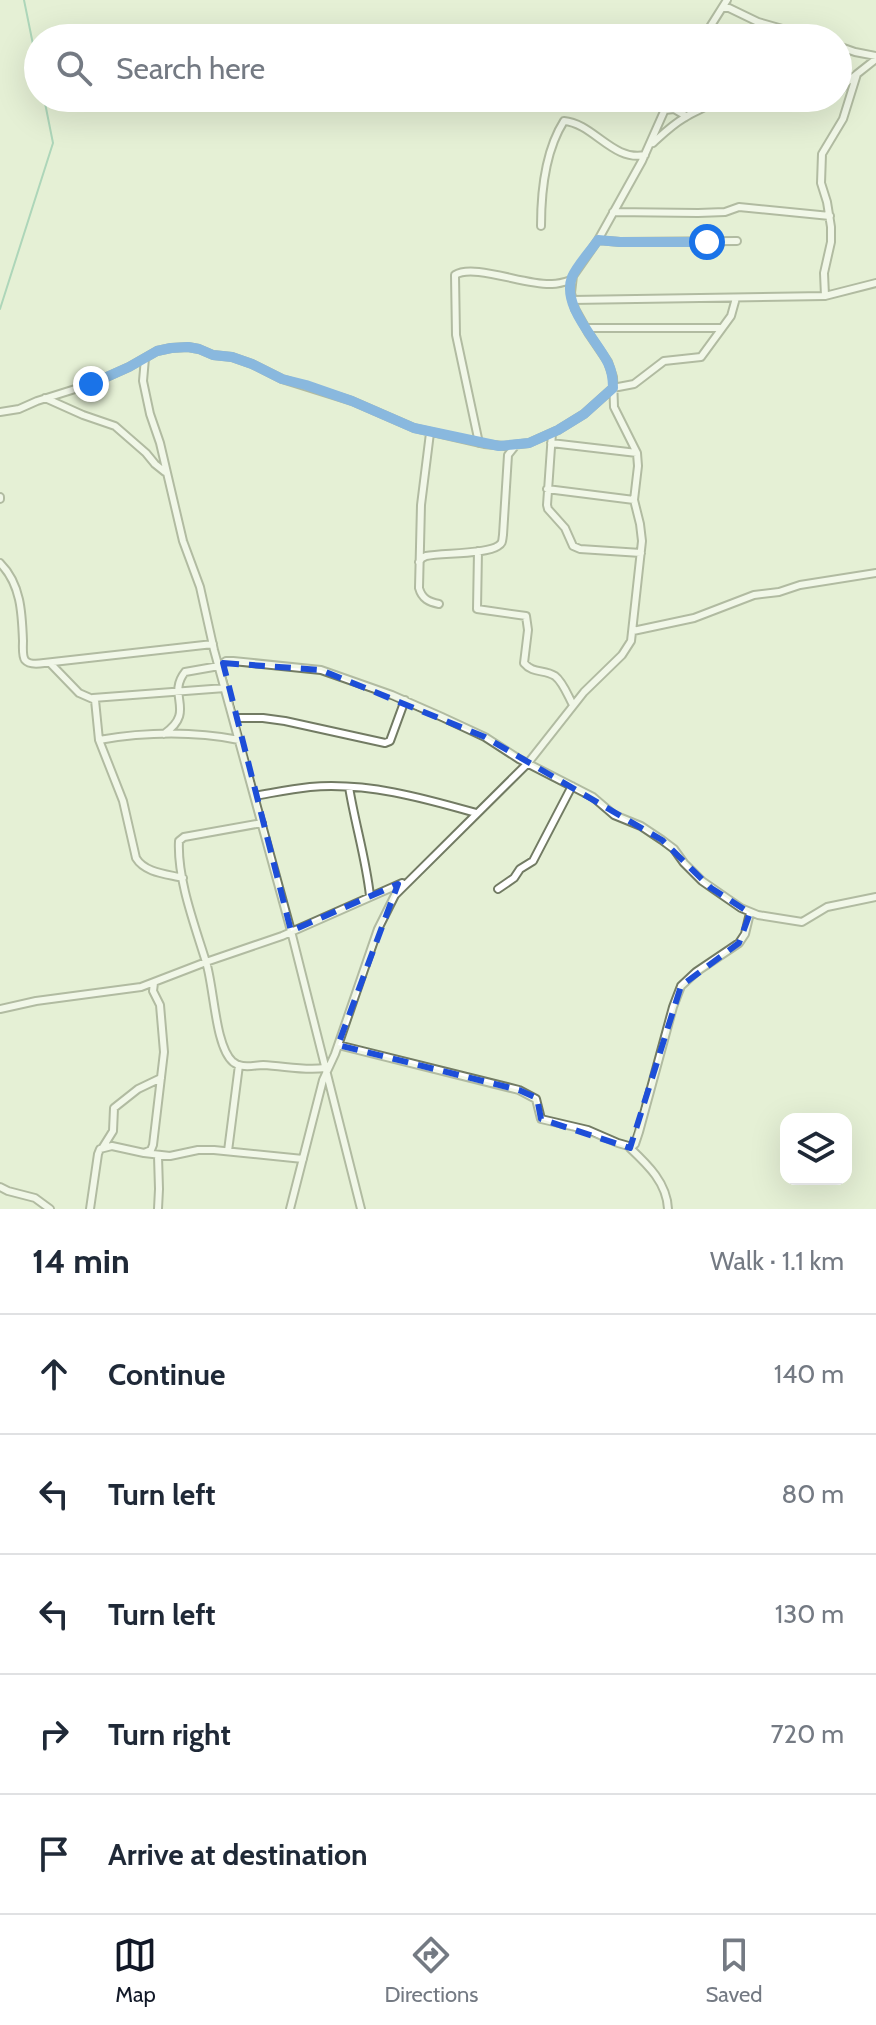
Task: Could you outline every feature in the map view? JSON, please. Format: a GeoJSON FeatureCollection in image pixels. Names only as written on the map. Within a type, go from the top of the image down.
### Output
{"type":"FeatureCollection","features":[{"type":"Feature","properties":{"kind":"street"},"geometry":{"type":"LineString","coordinates":[[712,24],[727,0]]}},
{"type":"Feature","properties":{"kind":"street"},"geometry":{"type":"LineString","coordinates":[[722,8],[766,24]]}},
{"type":"Feature","properties":{"kind":"street"},"geometry":{"type":"LineString","coordinates":[[852,50],[876,57]]}},
{"type":"Feature","properties":{"kind":"street"},"geometry":{"type":"LineString","coordinates":[[852,78],[876,57]]}},
{"type":"Feature","properties":{"kind":"street"},"geometry":{"type":"LineString","coordinates":[[852,90],[857,74]]}},
{"type":"Feature","properties":{"kind":"street"},"geometry":{"type":"LineString","coordinates":[[290,1209],[326,1070],[338,1045],[378,929],[395,895],[528,763],[573,705],[622,655],[631,641],[641,553],[640,524],[634,500],[637,453],[614,407],[613,377],[608,362],[572,300],[571,280],[598,240],[645,155],[664,112]]}},
{"type":"Feature","properties":{"kind":"street"},"geometry":{"type":"LineString","coordinates":[[679,112],[686,116]]}},
{"type":"Feature","properties":{"kind":"street"},"geometry":{"type":"LineString","coordinates":[[650,145],[668,128],[695,112]]}},
{"type":"Feature","properties":{"kind":"street"},"geometry":{"type":"LineString","coordinates":[[825,296],[824,273],[831,242],[830,216],[821,183],[820,159],[845,112]]}},
{"type":"Feature","properties":{"kind":"street"},"geometry":{"type":"LineString","coordinates":[[541,226],[545,178],[555,138],[564,121],[576,124],[626,155],[645,155]]}},
{"type":"Feature","properties":{"kind":"street"},"geometry":{"type":"LineString","coordinates":[[613,212],[725,212],[739,207],[830,216]]}},
{"type":"Feature","properties":{"kind":"street"},"geometry":{"type":"LineString","coordinates":[[598,240],[737,241]]}},
{"type":"Feature","properties":{"kind":"street"},"geometry":{"type":"LineString","coordinates":[[479,443],[456,335],[455,275],[472,272],[552,284],[571,280]]}},
{"type":"Feature","properties":{"kind":"street"},"geometry":{"type":"LineString","coordinates":[[572,300],[825,296],[876,283]]}},
{"type":"Feature","properties":{"kind":"street"},"geometry":{"type":"LineString","coordinates":[[0,412],[19,409],[91,384],[162,350],[186,347],[258,366],[282,379],[352,401],[430,433],[499,446],[529,443],[584,414],[613,388],[634,384],[664,361],[701,357],[731,316],[736,298]]}},
{"type":"Feature","properties":{"kind":"street"},"geometry":{"type":"LineString","coordinates":[[586,328],[721,328]]}},
{"type":"Feature","properties":{"kind":"street"},"geometry":{"type":"LineString","coordinates":[[145,358],[143,374],[147,400],[291,931],[361,1209]]}},
{"type":"Feature","properties":{"kind":"street"},"geometry":{"type":"LineString","coordinates":[[45,398],[115,426],[167,475]]}},
{"type":"Feature","properties":{"kind":"street"},"geometry":{"type":"LineString","coordinates":[[430,433],[421,505],[420,594],[428,601],[439,604]]}},
{"type":"Feature","properties":{"kind":"street"},"geometry":{"type":"LineString","coordinates":[[552,433],[548,509],[565,528],[575,547],[641,553]]}},
{"type":"Feature","properties":{"kind":"street"},"geometry":{"type":"LineString","coordinates":[[551,443],[637,453]]}},
{"type":"Feature","properties":{"kind":"street"},"geometry":{"type":"LineString","coordinates":[[419,562],[426,556],[496,548],[502,541],[508,455],[516,445]]}},
{"type":"Feature","properties":{"kind":"street"},"geometry":{"type":"LineString","coordinates":[[547,489],[634,500]]}},
{"type":"Feature","properties":{"kind":"street"},"geometry":{"type":"LineString","coordinates":[[478,551],[477,609],[526,616],[528,630],[524,663],[528,668],[555,676],[573,705]]}},
{"type":"Feature","properties":{"kind":"street"},"geometry":{"type":"LineString","coordinates":[[0,563],[15,583],[22,611],[23,652],[28,663],[213,644]]}},
{"type":"Feature","properties":{"kind":"street"},"geometry":{"type":"LineString","coordinates":[[633,631],[694,618],[754,595],[876,573]]}},
{"type":"Feature","properties":{"kind":"street"},"geometry":{"type":"LineString","coordinates":[[164,734],[178,720],[180,678],[185,672],[219,666],[226,661],[321,670],[405,700],[485,737],[572,786],[598,801],[614,815],[641,826],[668,844],[702,881],[750,913],[802,922],[827,907],[876,897]]}},
{"type":"Feature","properties":{"kind":"street"},"geometry":{"type":"LineString","coordinates":[[50,663],[79,693],[92,698],[225,688]]}},
{"type":"Feature","properties":{"kind":"street"},"geometry":{"type":"LineString","coordinates":[[92,698],[96,703],[99,740],[123,801],[136,858],[140,865],[183,878]]}},
{"type":"Feature","properties":{"kind":"street"},"geometry":{"type":"LineString","coordinates":[[233,718],[285,721],[385,743],[390,741],[405,700]]}},
{"type":"Feature","properties":{"kind":"street"},"geometry":{"type":"LineString","coordinates":[[99,740],[140,734],[214,735],[239,740]]}},
{"type":"Feature","properties":{"kind":"street"},"geometry":{"type":"LineString","coordinates":[[498,889],[533,861],[572,786]]}},
{"type":"Feature","properties":{"kind":"street"},"geometry":{"type":"LineString","coordinates":[[254,796],[309,787],[349,787],[422,797],[476,813]]}},
{"type":"Feature","properties":{"kind":"street"},"geometry":{"type":"LineString","coordinates":[[349,787],[370,896]]}},
{"type":"Feature","properties":{"kind":"street"},"geometry":{"type":"LineString","coordinates":[[262,823],[182,838],[178,844],[221,1041],[227,1056],[239,1065],[326,1070]]}},
{"type":"Feature","properties":{"kind":"street"},"geometry":{"type":"LineString","coordinates":[[0,1009],[36,1001],[132,989],[155,982],[282,936],[409,879]]}},
{"type":"Feature","properties":{"kind":"street"},"geometry":{"type":"LineString","coordinates":[[630,1148],[639,1132],[681,986],[739,943],[745,934],[750,913]]}},
{"type":"Feature","properties":{"kind":"street"},"geometry":{"type":"LineString","coordinates":[[144,1153],[151,1150],[153,1145],[161,1078],[163,1041],[160,1005],[153,988],[155,982]]}},
{"type":"Feature","properties":{"kind":"street"},"geometry":{"type":"LineString","coordinates":[[338,1045],[528,1093],[536,1099],[541,1119],[588,1130],[630,1148],[663,1186],[668,1209]]}},
{"type":"Feature","properties":{"kind":"street"},"geometry":{"type":"LineString","coordinates":[[228,1151],[239,1065]]}},
{"type":"Feature","properties":{"kind":"street"},"geometry":{"type":"LineString","coordinates":[[90,1209],[98,1154],[113,1131],[114,1108],[138,1089],[161,1078]]}},
{"type":"Feature","properties":{"kind":"street"},"geometry":{"type":"LineString","coordinates":[[103,1147],[121,1147],[158,1156],[198,1150],[303,1159]]}},
{"type":"Feature","properties":{"kind":"street"},"geometry":{"type":"LineString","coordinates":[[158,1156],[158,1209]]}},
{"type":"Feature","properties":{"kind":"street"},"geometry":{"type":"LineString","coordinates":[[0,1187],[35,1198],[50,1209]]}},
{"type":"Feature","properties":{"kind":"highlighted area"},"geometry":{"type":"Polygon","coordinates":[[[223,663],[321,670],[485,737],[662,840],[711,888],[750,913],[739,943],[681,986],[630,1148],[541,1119],[537,1098],[519,1090],[338,1045],[398,884],[291,931],[223,663]]]}},
{"type":"Feature","properties":{"kind":"waterway"},"geometry":{"type":"LineString","coordinates":[[24,0],[29,24]]}},
{"type":"Feature","properties":{"kind":"waterway"},"geometry":{"type":"LineString","coordinates":[[0,309],[53,143],[47,112]]}},
{"type":"Feature","properties":{"kind":"route"},"geometry":{"type":"LineString","coordinates":[[91,384],[157,351],[188,347],[258,366],[282,379],[352,401],[424,431],[492,445],[529,443],[584,414],[613,388],[608,362],[582,321],[571,293],[573,276],[598,240],[707,242]]}}]}
